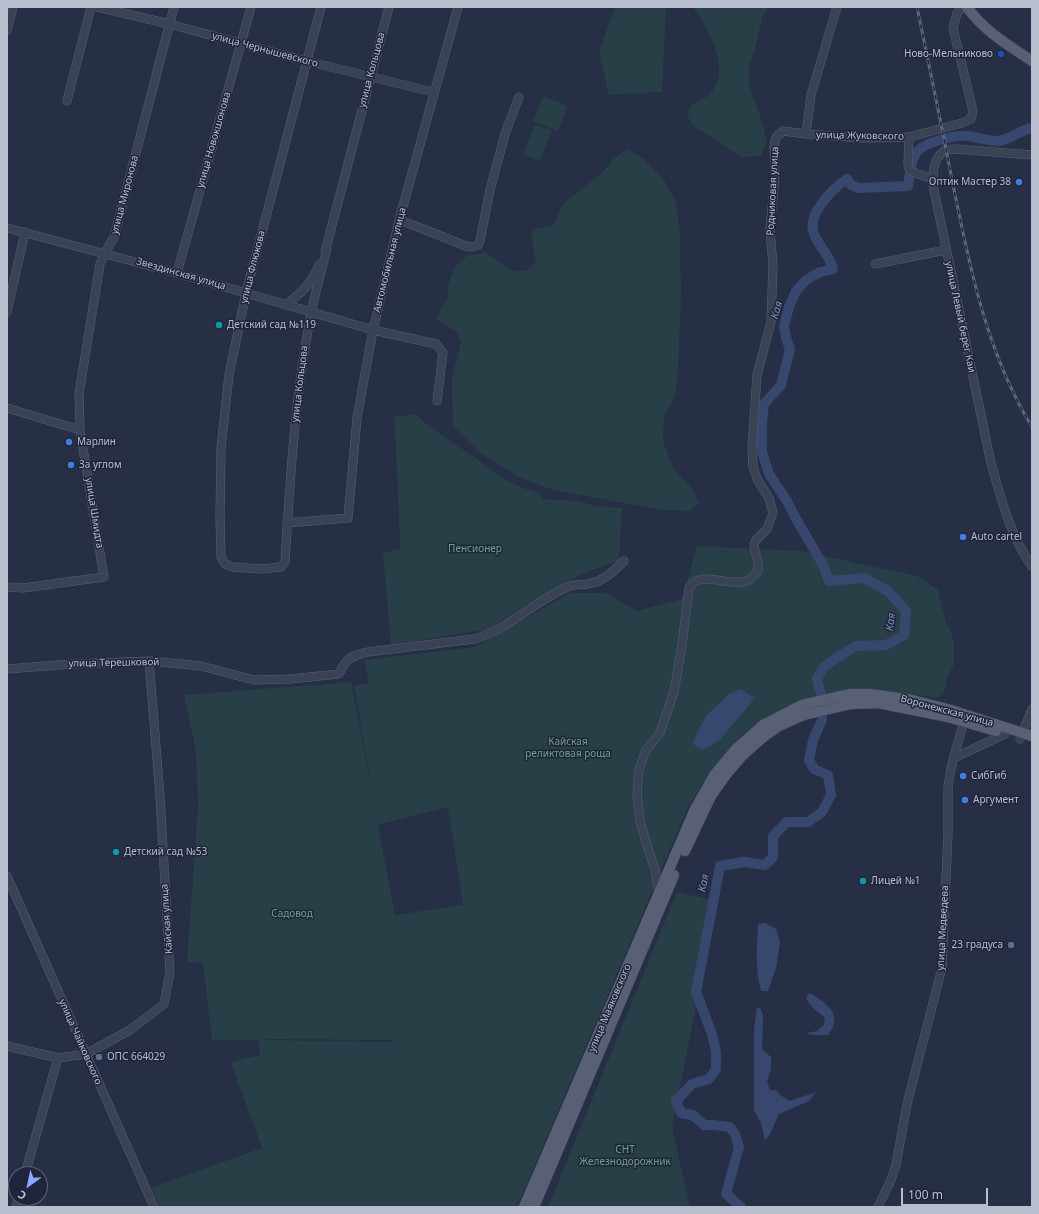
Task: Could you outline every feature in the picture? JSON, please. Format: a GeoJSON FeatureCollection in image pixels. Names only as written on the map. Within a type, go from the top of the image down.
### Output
{"type":"FeatureCollection","features":[{"type":"Feature","properties":{"kind":"main road"},"geometry":{"type":"LineString","coordinates":[[967,7],[984,27],[1032,60]]}},
{"type":"Feature","properties":{"kind":"main road","name":"Воронежская улица"},"geometry":{"type":"LineString","coordinates":[[803,710],[836,697],[852,694],[898,697],[924,703],[1005,734],[1032,736]]}},
{"type":"Feature","properties":{"kind":"main road","name":"Воронежская улица"},"geometry":{"type":"LineString","coordinates":[[803,710],[839,707],[851,704],[878,703],[948,717],[965,718],[1021,735],[1032,743]]}},
{"type":"Feature","properties":{"kind":"main road","name":"улица Маяковского"},"geometry":{"type":"LineString","coordinates":[[524,1207],[695,809],[715,774],[736,749],[763,725],[803,710]]}},
{"type":"Feature","properties":{"kind":"main road","name":"улица Маяковского"},"geometry":{"type":"LineString","coordinates":[[534,1207],[670,886],[711,796],[725,776],[750,749],[762,738],[803,710]]}},
{"type":"Feature","properties":{"kind":"street"},"geometry":{"type":"LineString","coordinates":[[7,30],[13,7]]}},
{"type":"Feature","properties":{"kind":"street"},"geometry":{"type":"LineString","coordinates":[[67,100],[91,7]]}},
{"type":"Feature","properties":{"kind":"street","name":"улица Чернышевского"},"geometry":{"type":"LineString","coordinates":[[98,7],[433,92]]}},
{"type":"Feature","properties":{"kind":"street","name":"улица Миронова"},"geometry":{"type":"LineString","coordinates":[[80,430],[79,394],[100,264],[114,236],[174,7]]}},
{"type":"Feature","properties":{"kind":"street","name":"улица Новокшонова"},"geometry":{"type":"LineString","coordinates":[[177,273],[251,7]]}},
{"type":"Feature","properties":{"kind":"street","name":"улица Флюкова"},"geometry":{"type":"LineString","coordinates":[[222,557],[220,516],[222,448],[229,375],[246,293],[321,7]]}},
{"type":"Feature","properties":{"kind":"street","name":"улица Кольцова"},"geometry":{"type":"LineString","coordinates":[[222,557],[225,564],[233,567],[262,569],[281,567],[285,562],[289,491],[298,394],[311,312],[389,7]]}},
{"type":"Feature","properties":{"kind":"street","name":"Автомобильная улица"},"geometry":{"type":"LineString","coordinates":[[288,522],[348,518],[357,418],[373,330],[433,92],[458,7]]}},
{"type":"Feature","properties":{"kind":"street","name":"улица Жуковского"},"geometry":{"type":"LineString","coordinates":[[837,7],[811,95],[806,134],[862,138],[909,137],[962,124],[970,119],[973,111],[953,28],[957,13],[962,8],[967,7]]}},
{"type":"Feature","properties":{"kind":"street"},"geometry":{"type":"LineString","coordinates":[[400,220],[466,246],[472,247],[478,245],[490,190],[505,134],[519,97]]}},
{"type":"Feature","properties":{"kind":"street","name":"Родниковая улица"},"geometry":{"type":"LineString","coordinates":[[659,893],[655,869],[640,821],[637,793],[639,769],[646,750],[660,733],[674,692],[688,597],[692,584],[697,580],[704,579],[742,582],[750,579],[758,571],[758,563],[754,545],[756,540],[767,529],[773,513],[769,498],[758,482],[753,467],[752,448],[757,375],[771,322],[773,265],[770,231],[775,175],[775,142],[778,135],[783,131],[806,134]]}},
{"type":"Feature","properties":{"kind":"street"},"geometry":{"type":"LineString","coordinates":[[909,137],[911,170],[932,179]]}},
{"type":"Feature","properties":{"kind":"street","name":"улица Левый берег Каи"},"geometry":{"type":"LineString","coordinates":[[1032,155],[956,149],[945,150],[937,159],[932,179],[991,462],[1002,502],[1021,550],[1032,566]]}},
{"type":"Feature","properties":{"kind":"street","name":"Звездинская улица"},"geometry":{"type":"LineString","coordinates":[[7,228],[177,273],[373,330],[436,344],[443,353],[437,401]]}},
{"type":"Feature","properties":{"kind":"street"},"geometry":{"type":"LineString","coordinates":[[7,312],[25,232]]}},
{"type":"Feature","properties":{"kind":"street","name":"улица Кольцова"},"geometry":{"type":"LineString","coordinates":[[285,305],[307,286],[327,248]]}},
{"type":"Feature","properties":{"kind":"street"},"geometry":{"type":"LineString","coordinates":[[875,264],[946,250]]}},
{"type":"Feature","properties":{"kind":"street"},"geometry":{"type":"LineString","coordinates":[[7,408],[80,430]]}},
{"type":"Feature","properties":{"kind":"street","name":"улица Шмидта"},"geometry":{"type":"LineString","coordinates":[[7,587],[23,588],[104,577],[80,430]]}},
{"type":"Feature","properties":{"kind":"street","name":"улица Терешковой"},"geometry":{"type":"LineString","coordinates":[[7,669],[72,664],[149,661],[200,666],[254,680],[290,679],[340,674],[347,660],[356,654],[474,639],[484,636],[571,586],[601,580],[610,575],[624,561]]}},
{"type":"Feature","properties":{"kind":"street","name":"Кайская улица"},"geometry":{"type":"LineString","coordinates":[[7,1046],[58,1058],[86,1054],[130,1030],[164,1004],[170,972],[160,796],[149,661]]}},
{"type":"Feature","properties":{"kind":"street"},"geometry":{"type":"LineString","coordinates":[[1021,735],[1032,709]]}},
{"type":"Feature","properties":{"kind":"street","name":"улица Медведева"},"geometry":{"type":"LineString","coordinates":[[878,1207],[891,1180],[896,1165],[907,1104],[942,968],[948,834],[948,787],[965,718]]}},
{"type":"Feature","properties":{"kind":"street"},"geometry":{"type":"LineString","coordinates":[[954,758],[1005,734]]}},
{"type":"Feature","properties":{"kind":"street","name":"улица Чайковского"},"geometry":{"type":"LineString","coordinates":[[7,876],[154,1207]]}},
{"type":"Feature","properties":{"kind":"street"},"geometry":{"type":"LineString","coordinates":[[27,1166],[58,1058]]}},
{"type":"Feature","properties":{"kind":"green space"},"geometry":{"type":"Polygon","coordinates":[[[615,7],[666,7],[662,92],[609,95],[599,51],[615,7]]]}},
{"type":"Feature","properties":{"kind":"green space"},"geometry":{"type":"Polygon","coordinates":[[[693,7],[768,7],[762,18],[756,45],[749,65],[749,85],[763,125],[767,142],[761,156],[741,157],[695,127],[687,116],[692,105],[711,93],[717,83],[719,72],[716,49],[705,26],[693,7]]]}},
{"type":"Feature","properties":{"kind":"green space"},"geometry":{"type":"Polygon","coordinates":[[[544,96],[568,106],[558,131],[533,121],[544,96]]]}},
{"type":"Feature","properties":{"kind":"green space"},"geometry":{"type":"Polygon","coordinates":[[[535,124],[552,130],[540,161],[523,154],[535,124]]]}},
{"type":"Feature","properties":{"kind":"green space"},"geometry":{"type":"Polygon","coordinates":[[[627,149],[645,160],[664,180],[676,202],[680,234],[681,297],[678,370],[675,396],[664,417],[663,441],[673,468],[692,489],[699,503],[690,511],[663,510],[553,490],[519,477],[480,453],[453,426],[452,377],[461,342],[456,331],[436,319],[448,298],[448,284],[455,267],[468,255],[486,253],[513,271],[526,271],[536,261],[531,233],[537,228],[553,225],[563,204],[603,172],[613,159],[627,149]]]}},
{"type":"Feature","properties":{"kind":"green space","name":"Пенсионер"},"geometry":{"type":"Polygon","coordinates":[[[415,414],[437,432],[499,475],[522,488],[539,493],[543,499],[577,501],[594,506],[622,508],[619,561],[581,574],[489,629],[391,645],[383,553],[400,549],[394,417],[415,414]]]}},
{"type":"Feature","properties":{"kind":"green space","name":"Кайская реликтовая роща"},"geometry":{"type":"Polygon","coordinates":[[[697,546],[801,551],[917,576],[938,590],[946,623],[950,629],[954,643],[954,664],[948,676],[944,693],[940,697],[859,690],[821,694],[792,704],[764,718],[736,741],[712,769],[688,807],[517,1207],[160,1207],[151,1188],[262,1148],[232,1066],[232,1062],[260,1055],[258,1040],[212,1040],[203,963],[187,962],[198,807],[196,750],[184,695],[351,682],[374,801],[354,686],[369,683],[364,660],[475,647],[570,593],[605,593],[637,611],[682,599],[697,546]],[[448,807],[378,825],[395,915],[463,905],[448,807]],[[264,1040],[392,1042],[392,1040],[264,1040]]]}},
{"type":"Feature","properties":{"kind":"green space","name":"СНТ Железнодорожник"},"geometry":{"type":"Polygon","coordinates":[[[677,892],[717,901],[672,1127],[690,1207],[548,1207],[677,892]]]}},
{"type":"Feature","properties":{"kind":"water"},"geometry":{"type":"Polygon","coordinates":[[[741,689],[755,698],[719,741],[703,750],[693,744],[706,716],[729,694],[741,689]]]}},
{"type":"Feature","properties":{"kind":"water"},"geometry":{"type":"Polygon","coordinates":[[[765,923],[776,929],[780,942],[776,968],[768,991],[761,991],[757,966],[758,924],[765,923]]]}},
{"type":"Feature","properties":{"kind":"water"},"geometry":{"type":"Polygon","coordinates":[[[809,993],[827,1005],[833,1014],[834,1024],[828,1035],[814,1035],[806,1033],[817,1031],[824,1025],[825,1018],[813,1008],[806,999],[809,993]]]}},
{"type":"Feature","properties":{"kind":"water"},"geometry":{"type":"Polygon","coordinates":[[[757,1007],[761,1009],[763,1015],[762,1049],[771,1057],[771,1069],[767,1082],[770,1090],[776,1090],[780,1095],[790,1101],[816,1092],[809,1101],[779,1114],[765,1141],[761,1123],[754,1110],[754,1031],[757,1007]]]}},
{"type":"Feature","properties":{"kind":"waterway","name":"Кая"},"geometry":{"type":"LineString","coordinates":[[741,1207],[726,1194],[739,1147],[735,1134],[730,1127],[704,1125],[693,1115],[681,1113],[676,1101],[692,1084],[709,1079],[716,1069],[716,1052],[712,1034],[696,992],[720,866],[744,862],[765,865],[773,857],[773,836],[787,822],[808,822],[822,812],[831,795],[828,775],[814,769],[809,760],[813,740],[822,720],[821,694],[817,679],[823,668],[856,646],[886,645],[904,635],[906,611],[888,591],[864,578],[829,581],[823,565],[787,501],[769,474],[762,452],[762,423],[764,404],[781,385],[790,349],[784,326],[789,307],[796,291],[806,280],[820,272],[833,269],[832,264],[816,239],[813,227],[814,219],[822,203],[841,183],[847,179],[850,184],[858,188],[908,186],[913,159],[918,151],[927,145],[941,140],[962,136],[998,141],[1007,139],[1032,128]]}},
{"type":"Feature","properties":{"kind":"railway"},"geometry":{"type":"LineString","coordinates":[[917,7],[965,243],[981,307],[1002,369],[1032,427]]}},
{"type":"Feature","properties":{"kind":"place","name":"Ново-Мельниково"},"geometry":{"type":"Point","coordinates":[1001,54]}},
{"type":"Feature","properties":{"kind":"place","name":"Оптик Мастер 38"},"geometry":{"type":"Point","coordinates":[1019,182]}},
{"type":"Feature","properties":{"kind":"place","name":"Детский сад №119"},"geometry":{"type":"Point","coordinates":[219,325]}},
{"type":"Feature","properties":{"kind":"place","name":"Марлин"},"geometry":{"type":"Point","coordinates":[69,442]}},
{"type":"Feature","properties":{"kind":"place","name":"За углом"},"geometry":{"type":"Point","coordinates":[71,465]}},
{"type":"Feature","properties":{"kind":"place","name":"Auto cartel"},"geometry":{"type":"Point","coordinates":[963,537]}},
{"type":"Feature","properties":{"kind":"place","name":"СибГиб"},"geometry":{"type":"Point","coordinates":[963,776]}},
{"type":"Feature","properties":{"kind":"place","name":"Аргумент"},"geometry":{"type":"Point","coordinates":[965,800]}},
{"type":"Feature","properties":{"kind":"place","name":"Детский сад №53"},"geometry":{"type":"Point","coordinates":[116,852]}},
{"type":"Feature","properties":{"kind":"place","name":"Лицей №1"},"geometry":{"type":"Point","coordinates":[863,881]}},
{"type":"Feature","properties":{"kind":"place","name":"23 градуса"},"geometry":{"type":"Point","coordinates":[1011,945]}},
{"type":"Feature","properties":{"kind":"place","name":"ОПС 664029"},"geometry":{"type":"Point","coordinates":[99,1057]}},
{"type":"Feature","properties":{"kind":"park label","name":"Садовод"},"geometry":{"type":"Point","coordinates":[292,914]}}]}
